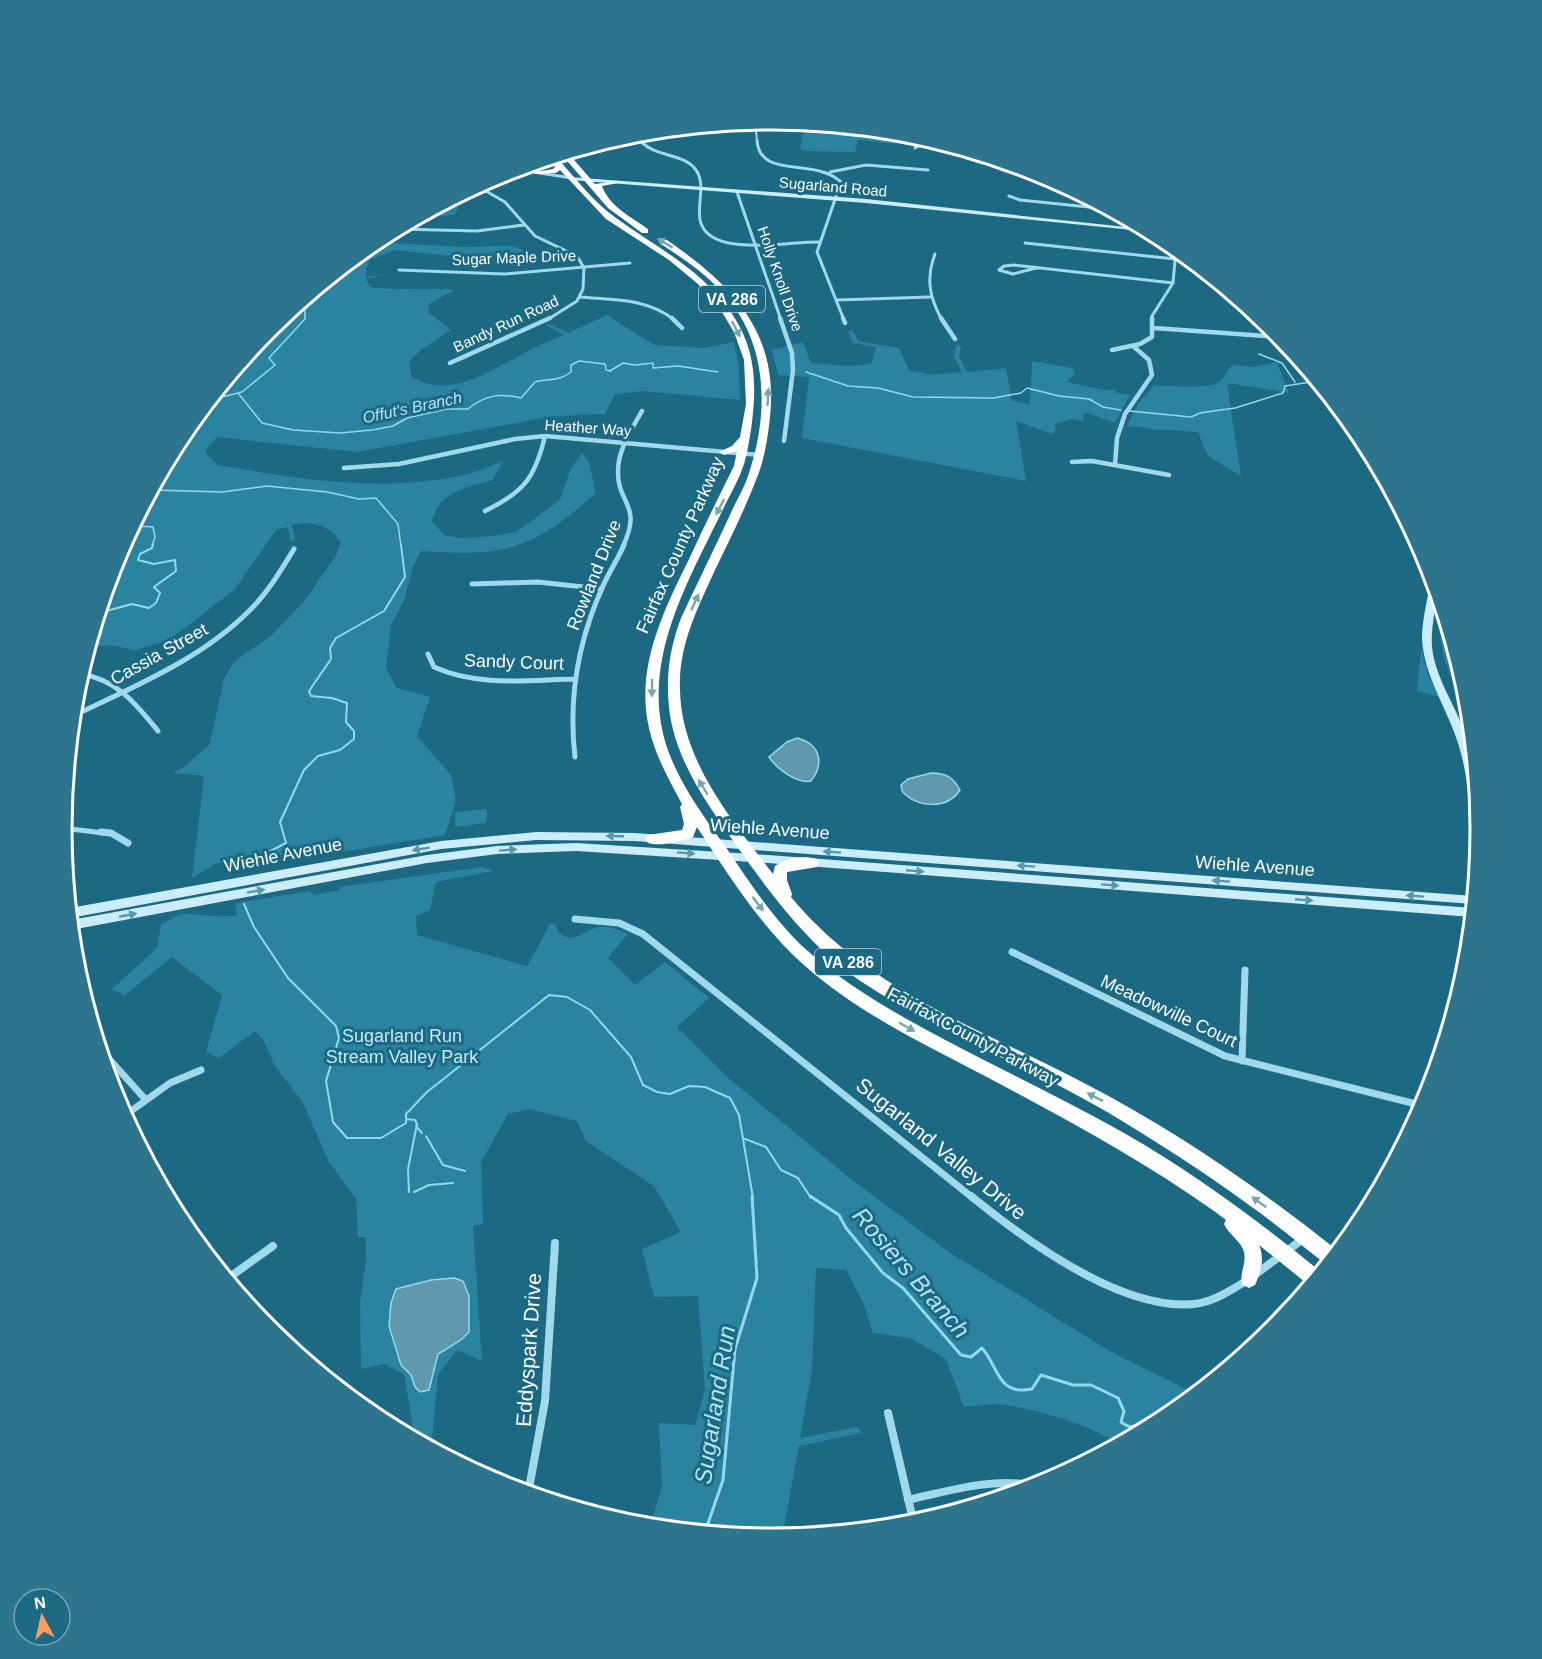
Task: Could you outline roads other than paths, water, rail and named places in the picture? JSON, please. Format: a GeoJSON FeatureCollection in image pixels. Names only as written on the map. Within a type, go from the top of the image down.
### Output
{"type":"FeatureCollection","features":[{"type":"Feature","properties":{"kind":"highway","name":"Fairfax County Parkway"},"geometry":{"type":"LineString","coordinates":[[570,160],[603,198],[624,217],[682,253],[715,279],[748,321],[760,347],[769,388],[760,455],[754,474],[684,626],[675,666],[675,717],[685,750],[705,790],[748,852],[800,919],[835,952],[878,983],[924,1010],[1139,1122],[1225,1177],[1327,1253]]}},
{"type":"Feature","properties":{"kind":"highway","name":"Fairfax County Parkway"},"geometry":{"type":"LineString","coordinates":[[559,164],[609,217],[690,272],[726,311],[743,345],[750,375],[751,404],[746,436],[734,479],[670,609],[660,633],[655,657],[652,700],[655,727],[671,776],[683,797],[778,929],[815,966],[849,992],[906,1027],[1092,1125],[1170,1171],[1310,1274]]}},
{"type":"Feature","properties":{"kind":"highway"},"geometry":{"type":"LineString","coordinates":[[537,173],[557,170],[556,165]]}},
{"type":"Feature","properties":{"kind":"highway"},"geometry":{"type":"LineString","coordinates":[[603,198],[598,185],[616,182]]}},
{"type":"Feature","properties":{"kind":"highway"},"geometry":{"type":"LineString","coordinates":[[724,452],[735,448],[746,436]]}},
{"type":"Feature","properties":{"kind":"highway"},"geometry":{"type":"LineString","coordinates":[[653,838],[681,836],[691,831],[683,797]]}},
{"type":"Feature","properties":{"kind":"highway"},"geometry":{"type":"LineString","coordinates":[[800,919],[782,885],[780,870],[787,865],[812,863]]}},
{"type":"Feature","properties":{"kind":"highway"},"geometry":{"type":"LineString","coordinates":[[1170,1171],[1242,1232],[1249,1241],[1255,1262],[1249,1279]]}},
{"type":"Feature","properties":{"kind":"main road","name":"Sugarland Road"},"geometry":{"type":"LineString","coordinates":[[571,178],[835,199],[1128,229]]}},
{"type":"Feature","properties":{"kind":"main road"},"geometry":{"type":"LineString","coordinates":[[1431,601],[1427,630],[1428,652],[1465,750]]}},
{"type":"Feature","properties":{"kind":"main road","name":"Wiehle Avenue"},"geometry":{"type":"LineString","coordinates":[[78,923],[302,870],[476,841],[564,836],[653,838],[720,850]]}},
{"type":"Feature","properties":{"kind":"main road","name":"Wiehle Avenue"},"geometry":{"type":"LineString","coordinates":[[77,912],[305,882],[427,859],[521,849],[607,848],[720,850],[1466,899]]}},
{"type":"Feature","properties":{"kind":"main road","name":"Wiehle Avenue"},"geometry":{"type":"LineString","coordinates":[[748,852],[812,863],[1465,911]]}},
{"type":"Feature","properties":{"kind":"street"},"geometry":{"type":"LineString","coordinates":[[757,131],[758,151],[763,158],[776,164],[830,172],[844,168],[869,166],[928,170]]}},
{"type":"Feature","properties":{"kind":"street"},"geometry":{"type":"LineString","coordinates":[[642,143],[694,168],[698,173],[702,228],[705,234],[723,242],[755,244],[819,242]]}},
{"type":"Feature","properties":{"kind":"street"},"geometry":{"type":"LineString","coordinates":[[915,148],[920,147]]}},
{"type":"Feature","properties":{"kind":"street"},"geometry":{"type":"LineString","coordinates":[[830,172],[841,182],[819,242],[819,256],[845,323]]}},
{"type":"Feature","properties":{"kind":"street","name":"Sugarland Road"},"geometry":{"type":"LineString","coordinates":[[537,173],[571,178]]}},
{"type":"Feature","properties":{"kind":"street"},"geometry":{"type":"LineString","coordinates":[[487,192],[505,202],[524,225],[541,239],[573,253],[584,268]]}},
{"type":"Feature","properties":{"kind":"street","name":"Holly Knoll Drive"},"geometry":{"type":"LineString","coordinates":[[737,192],[792,352],[792,376],[783,441]]}},
{"type":"Feature","properties":{"kind":"street"},"geometry":{"type":"LineString","coordinates":[[1009,196],[1020,200],[1087,207]]}},
{"type":"Feature","properties":{"kind":"street"},"geometry":{"type":"LineString","coordinates":[[413,229],[477,231],[524,225]]}},
{"type":"Feature","properties":{"kind":"street"},"geometry":{"type":"LineString","coordinates":[[1025,243],[1174,259]]}},
{"type":"Feature","properties":{"kind":"street"},"geometry":{"type":"LineString","coordinates":[[935,254],[928,276],[930,297],[941,321],[955,339]]}},
{"type":"Feature","properties":{"kind":"street"},"geometry":{"type":"LineString","coordinates":[[1112,350],[1133,346],[1150,339],[1154,328],[1152,316],[1173,283],[1175,259]]}},
{"type":"Feature","properties":{"kind":"street","name":"Sugar Maple Drive"},"geometry":{"type":"LineString","coordinates":[[399,270],[504,274],[630,263]]}},
{"type":"Feature","properties":{"kind":"street"},"geometry":{"type":"LineString","coordinates":[[1035,268],[1013,274],[999,270],[1004,266],[1035,268],[1173,283]]}},
{"type":"Feature","properties":{"kind":"street","name":"Bandy Run Road"},"geometry":{"type":"LineString","coordinates":[[450,363],[558,315],[580,297],[583,289],[584,268]]}},
{"type":"Feature","properties":{"kind":"street"},"geometry":{"type":"LineString","coordinates":[[580,297],[652,305],[668,314],[682,328]]}},
{"type":"Feature","properties":{"kind":"street"},"geometry":{"type":"LineString","coordinates":[[837,300],[930,297]]}},
{"type":"Feature","properties":{"kind":"street"},"geometry":{"type":"LineString","coordinates":[[1154,328],[1266,336]]}},
{"type":"Feature","properties":{"kind":"street"},"geometry":{"type":"LineString","coordinates":[[1115,465],[1116,440],[1121,421],[1128,406],[1152,375],[1149,360],[1133,346]]}},
{"type":"Feature","properties":{"kind":"street","name":"Rowland Drive"},"geometry":{"type":"LineString","coordinates":[[575,757],[571,719],[574,679],[582,641],[631,523],[631,508],[619,484],[617,470],[642,411]]}},
{"type":"Feature","properties":{"kind":"street"},"geometry":{"type":"LineString","coordinates":[[485,511],[514,495],[529,481],[537,468],[545,436]]}},
{"type":"Feature","properties":{"kind":"street","name":"Heather Way"},"geometry":{"type":"LineString","coordinates":[[344,468],[399,464],[515,439],[545,436],[760,455]]}},
{"type":"Feature","properties":{"kind":"street"},"geometry":{"type":"LineString","coordinates":[[1072,462],[1092,461],[1169,475]]}},
{"type":"Feature","properties":{"kind":"street","name":"Cassia Street"},"geometry":{"type":"LineString","coordinates":[[82,711],[192,657],[215,642],[258,602],[294,549]]}},
{"type":"Feature","properties":{"kind":"street"},"geometry":{"type":"LineString","coordinates":[[472,584],[538,582],[602,590]]}},
{"type":"Feature","properties":{"kind":"street","name":"Sandy Court"},"geometry":{"type":"LineString","coordinates":[[428,654],[430,664],[434,667],[463,677],[487,680],[574,679]]}},
{"type":"Feature","properties":{"kind":"street"},"geometry":{"type":"LineString","coordinates":[[89,676],[104,678],[123,691],[158,731]]}},
{"type":"Feature","properties":{"kind":"street"},"geometry":{"type":"LineString","coordinates":[[72,829],[111,833],[128,843]]}},
{"type":"Feature","properties":{"kind":"street","name":"Sugarland Valley Drive"},"geometry":{"type":"LineString","coordinates":[[575,919],[619,923],[643,934],[1012,1229],[1057,1259],[1147,1299],[1177,1305],[1207,1302],[1249,1279],[1306,1237]]}},
{"type":"Feature","properties":{"kind":"street","name":"Meadowville Court"},"geometry":{"type":"LineString","coordinates":[[1012,952],[1209,1050],[1242,1061],[1414,1104]]}},
{"type":"Feature","properties":{"kind":"street"},"geometry":{"type":"LineString","coordinates":[[1242,1061],[1245,970]]}},
{"type":"Feature","properties":{"kind":"street"},"geometry":{"type":"LineString","coordinates":[[112,1062],[146,1100]]}},
{"type":"Feature","properties":{"kind":"street"},"geometry":{"type":"LineString","coordinates":[[131,1111],[180,1076],[201,1070]]}},
{"type":"Feature","properties":{"kind":"street","name":"Eddyspark Drive"},"geometry":{"type":"LineString","coordinates":[[530,1485],[547,1403],[555,1243]]}},
{"type":"Feature","properties":{"kind":"street"},"geometry":{"type":"LineString","coordinates":[[233,1275],[273,1246]]}},
{"type":"Feature","properties":{"kind":"street"},"geometry":{"type":"LineString","coordinates":[[888,1413],[912,1514]]}},
{"type":"Feature","properties":{"kind":"street"},"geometry":{"type":"LineString","coordinates":[[908,1500],[996,1482],[1018,1483]]}},
{"type":"Feature","properties":{"kind":"waterway"},"geometry":{"type":"LineString","coordinates":[[238,393],[275,365],[269,358],[305,319],[305,309]]}},
{"type":"Feature","properties":{"kind":"waterway"},"geometry":{"type":"LineString","coordinates":[[1259,354],[1282,363],[1295,382]]}},
{"type":"Feature","properties":{"kind":"waterway","name":"Offut's Branch"},"geometry":{"type":"LineString","coordinates":[[238,393],[262,423],[293,430],[340,433],[393,426],[407,418],[447,409],[468,409],[493,396],[521,398],[535,382],[558,379],[567,375],[571,372],[571,365],[579,361],[605,364],[606,370],[610,371],[623,363],[635,365],[653,363],[653,368],[678,366],[718,372]]}},
{"type":"Feature","properties":{"kind":"waterway","name":"Offut's Branch"},"geometry":{"type":"LineString","coordinates":[[806,372],[848,386],[878,388],[913,397],[994,398],[1021,393],[1027,388],[1059,396],[1089,399],[1103,407],[1121,410]]}},
{"type":"Feature","properties":{"kind":"waterway","name":"Offut's Branch"},"geometry":{"type":"LineString","coordinates":[[1130,411],[1191,417],[1200,413],[1235,408],[1283,393],[1285,386],[1308,382]]}},
{"type":"Feature","properties":{"kind":"waterway"},"geometry":{"type":"LineString","coordinates":[[222,397],[238,393]]}},
{"type":"Feature","properties":{"kind":"waterway"},"geometry":{"type":"LineString","coordinates":[[160,490],[222,492],[267,486],[327,492],[359,499],[376,498],[398,524],[401,546]]}},
{"type":"Feature","properties":{"kind":"waterway"},"geometry":{"type":"LineString","coordinates":[[141,526],[153,527],[155,537],[152,546]]}},
{"type":"Feature","properties":{"kind":"waterway"},"geometry":{"type":"LineString","coordinates":[[107,611],[132,604],[149,608],[156,603],[160,593],[154,587],[176,571],[175,560],[154,564],[138,560],[140,554],[152,548],[153,545]]}},
{"type":"Feature","properties":{"kind":"waterway"},"geometry":{"type":"LineString","coordinates":[[242,870],[255,859],[286,843],[280,822],[304,770],[318,756],[340,750],[354,739],[354,731],[346,722],[347,703],[332,698],[311,696],[309,691],[331,659],[330,648],[336,638],[384,611],[405,577],[401,545]]}},
{"type":"Feature","properties":{"kind":"waterway"},"geometry":{"type":"LineString","coordinates":[[244,904],[254,927],[288,978],[336,1026],[339,1038],[326,1081],[333,1122],[347,1138],[381,1138],[406,1123],[406,1119]]}},
{"type":"Feature","properties":{"kind":"waterway"},"geometry":{"type":"LineString","coordinates":[[406,1119],[406,1114],[427,1092],[549,995],[567,997],[590,1010],[631,1057],[643,1085],[657,1092],[670,1094],[689,1086],[705,1087],[730,1098],[739,1115],[753,1198]]}},
{"type":"Feature","properties":{"kind":"waterway"},"geometry":{"type":"LineString","coordinates":[[406,1119],[415,1120],[416,1127]]}},
{"type":"Feature","properties":{"kind":"waterway"},"geometry":{"type":"LineString","coordinates":[[409,1192],[408,1169],[416,1127]]}},
{"type":"Feature","properties":{"kind":"waterway"},"geometry":{"type":"LineString","coordinates":[[416,1127],[422,1133]]}},
{"type":"Feature","properties":{"kind":"waterway"},"geometry":{"type":"LineString","coordinates":[[426,1136],[443,1165],[465,1171]]}},
{"type":"Feature","properties":{"kind":"waterway","name":"Rosiers Branch"},"geometry":{"type":"LineString","coordinates":[[745,1139],[766,1147],[781,1170],[798,1178],[811,1198]]}},
{"type":"Feature","properties":{"kind":"waterway"},"geometry":{"type":"LineString","coordinates":[[414,1192],[429,1185],[453,1183]]}},
{"type":"Feature","properties":{"kind":"waterway","name":"Sugarland Run"},"geometry":{"type":"LineString","coordinates":[[707,1525],[723,1480],[735,1349],[757,1278],[752,1196]]}},
{"type":"Feature","properties":{"kind":"waterway","name":"Rosiers Branch"},"geometry":{"type":"LineString","coordinates":[[810,1196],[839,1215],[846,1228],[883,1273],[903,1288],[961,1355],[971,1357],[982,1348],[1000,1378],[1012,1388],[1032,1389],[1041,1375],[1073,1385],[1091,1385],[1118,1398],[1124,1411],[1121,1422],[1125,1425],[1134,1426],[1146,1419]]}},
{"type":"Feature","properties":{"kind":"park label","name":"Sugarland Run Stream Valley Park"},"geometry":{"type":"Point","coordinates":[402,1046]}}]}
